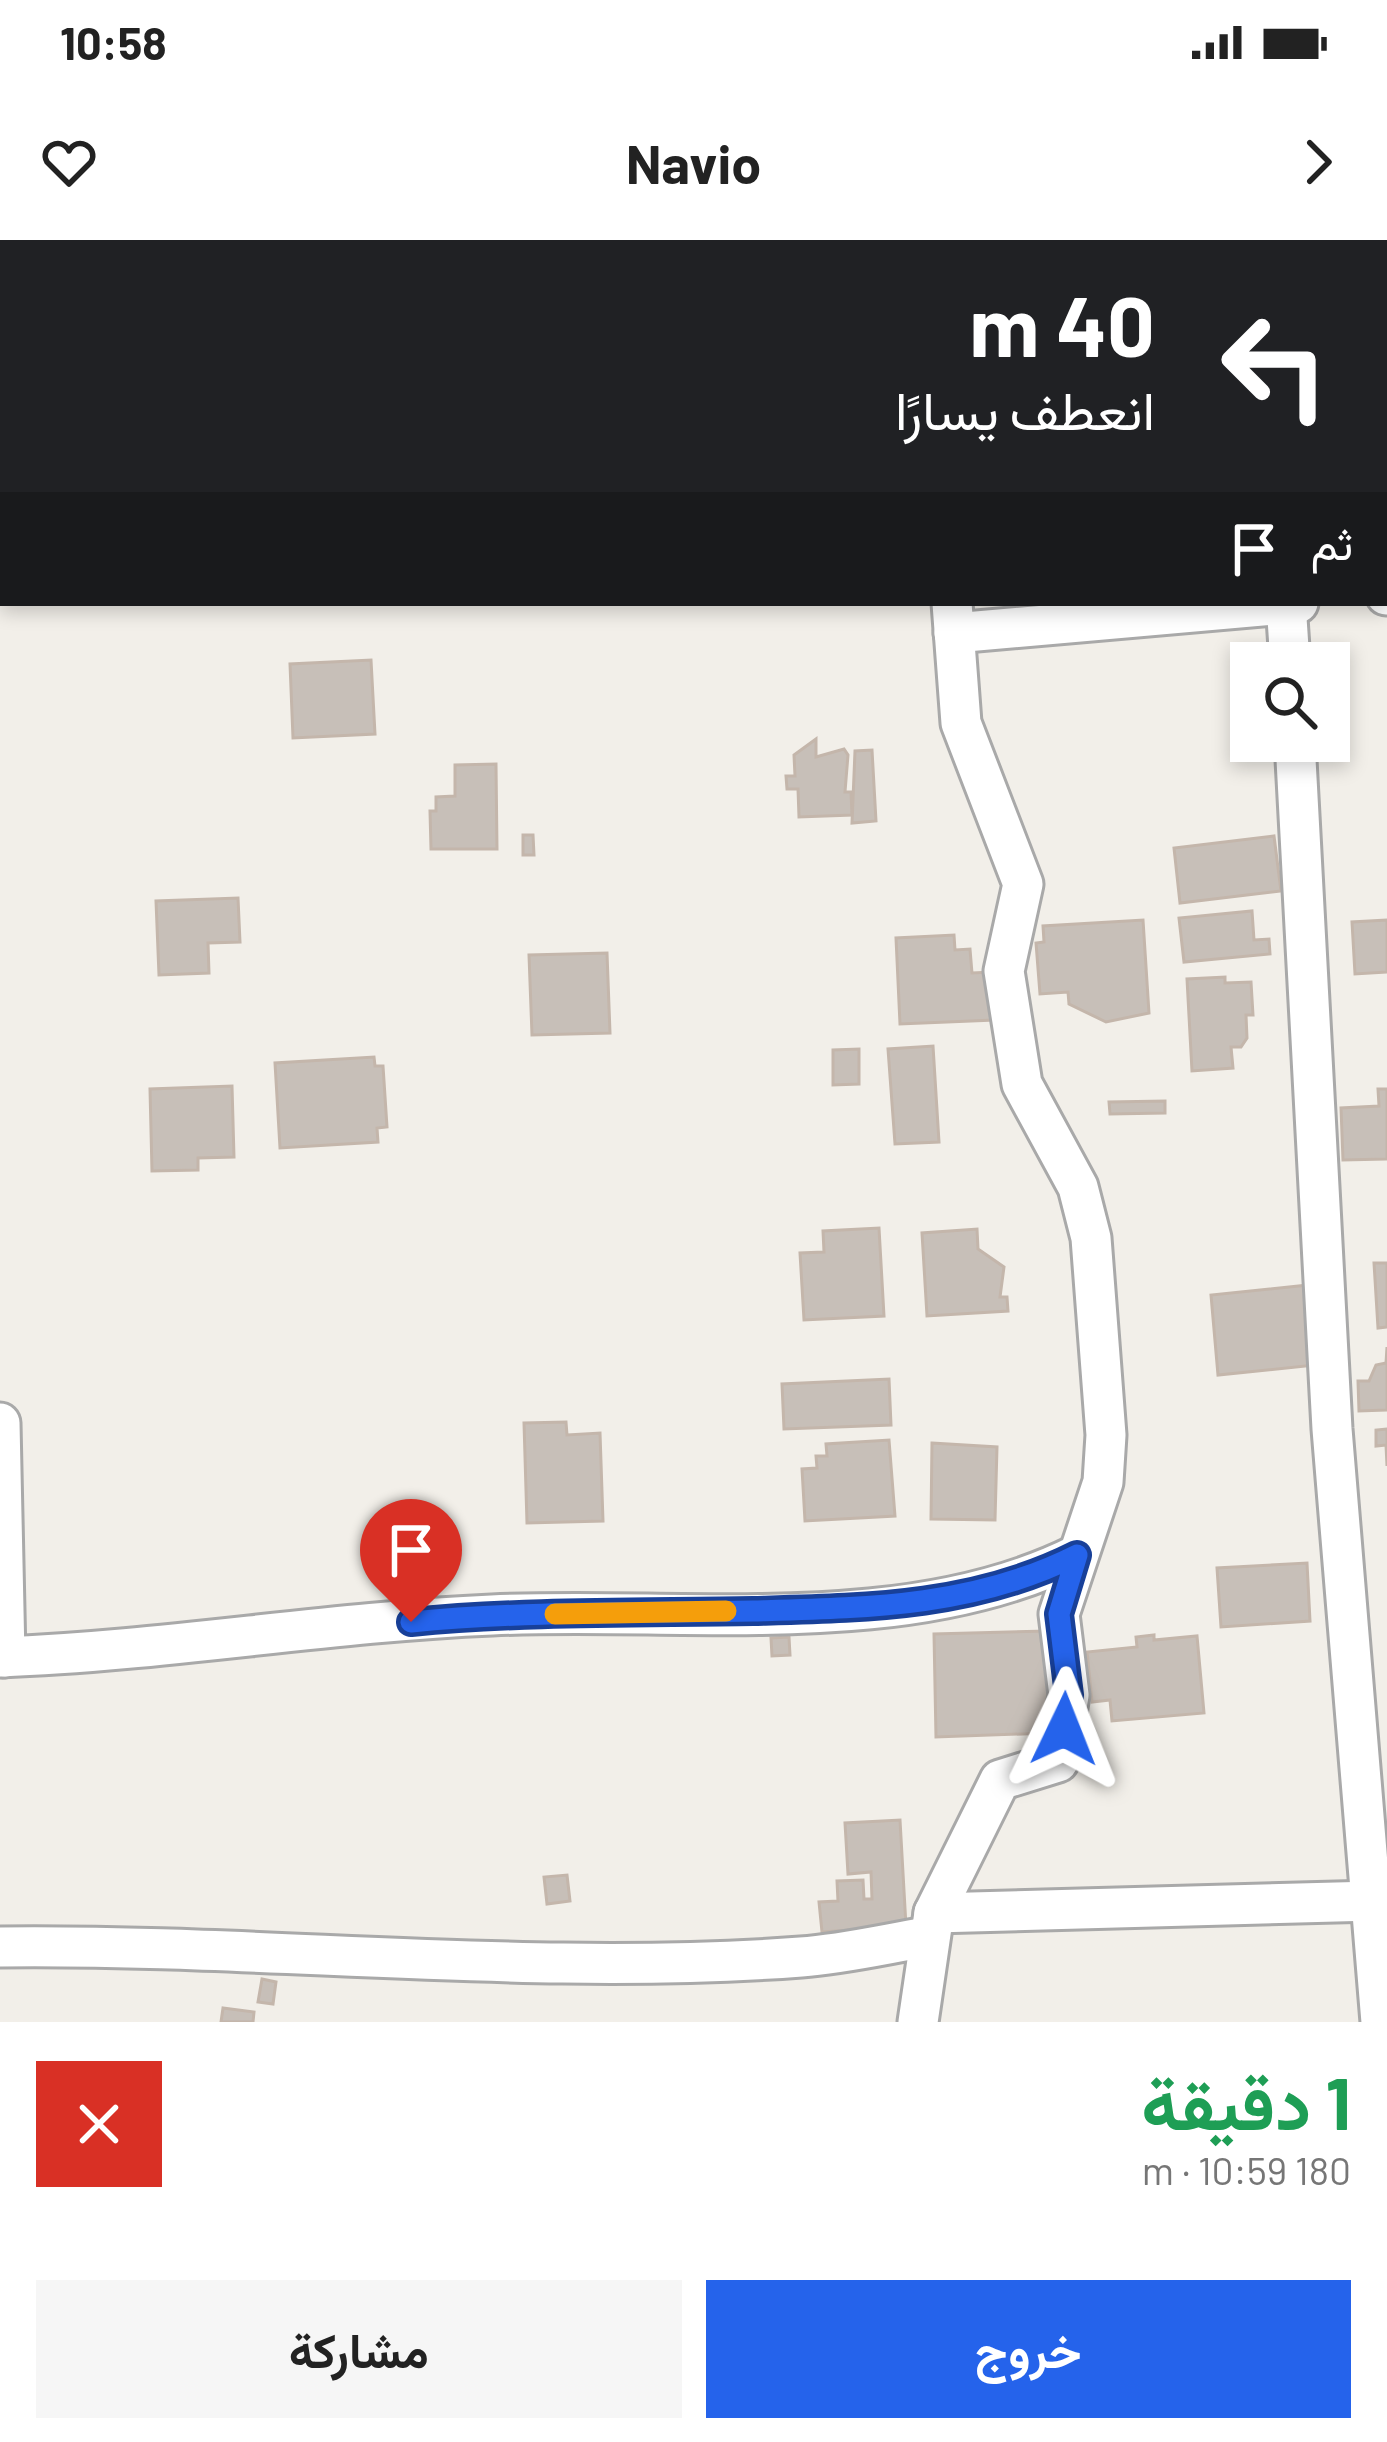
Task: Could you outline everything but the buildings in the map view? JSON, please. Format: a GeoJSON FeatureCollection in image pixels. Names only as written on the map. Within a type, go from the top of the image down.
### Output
{"type":"FeatureCollection","features":[{"type":"Feature","properties":{"kind":"street"},"geometry":{"type":"LineString","coordinates":[[918,2022],[931,1925],[1000,1780],[1058,1762],[1069,1695],[1059,1614],[1103,1482],[1106,1435],[1091,1238],[1078,1187],[1022,1084],[1004,971],[1023,884],[962,723],[953,618],[1219,606]]}},
{"type":"Feature","properties":{"kind":"street"},"geometry":{"type":"LineString","coordinates":[[1286,606],[1289,642]]}},
{"type":"Feature","properties":{"kind":"street"},"geometry":{"type":"LineString","coordinates":[[1295,762],[1332,1429],[1374,1747],[1374,1901],[1381,2022]]}},
{"type":"Feature","properties":{"kind":"street"},"geometry":{"type":"LineString","coordinates":[[0,1423],[3,1657],[490,1615],[833,1610],[922,1603],[994,1589],[1077,1555]]}},
{"type":"Feature","properties":{"kind":"street"},"geometry":{"type":"LineString","coordinates":[[0,1947],[172,1945],[437,1958],[803,1957],[931,1925],[1374,1901]]}},
{"type":"Feature","properties":{"kind":"slow traffic"},"geometry":{"type":"LineString","coordinates":[[555,1614],[726,1611]]}},
{"type":"Feature","properties":{"kind":"route"},"geometry":{"type":"LineString","coordinates":[[411,1622],[490,1615],[854,1609],[922,1603],[994,1589],[1077,1555],[1059,1614],[1069,1695],[1064,1729]]}}]}
